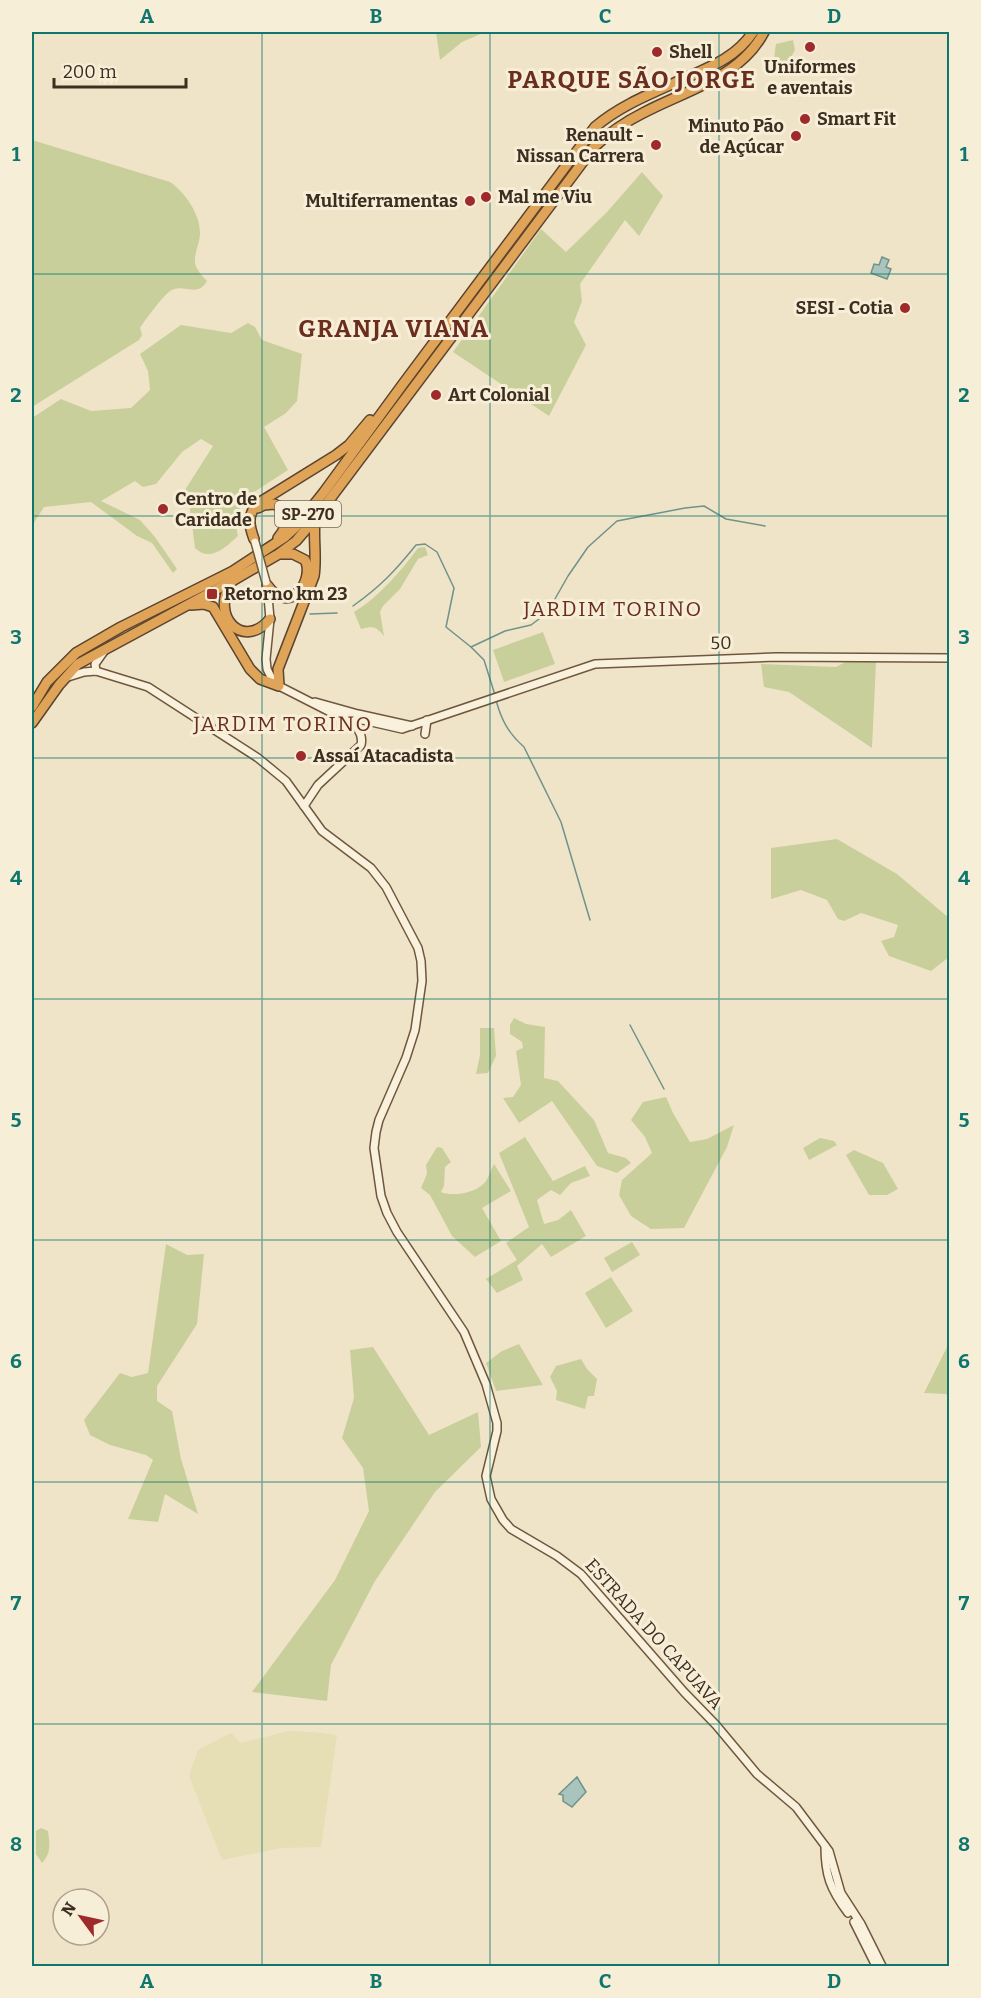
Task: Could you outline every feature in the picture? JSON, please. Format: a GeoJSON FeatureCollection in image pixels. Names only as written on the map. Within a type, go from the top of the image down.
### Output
{"type":"FeatureCollection","features":[{"type":"Feature","properties":{"kind":"highway","name":"SP-270"},"geometry":{"type":"LineString","coordinates":[[32,707],[47,682],[76,653],[121,627],[233,571],[285,537],[307,514],[595,127],[656,91],[719,63],[744,44],[753,32]]}},
{"type":"Feature","properties":{"kind":"highway","name":"SP-270"},"geometry":{"type":"LineString","coordinates":[[32,723],[64,679],[78,664],[232,581],[277,555],[296,541],[315,519],[594,147],[614,130],[643,113],[732,69],[752,51],[764,32]]}},
{"type":"Feature","properties":{"kind":"highway"},"geometry":{"type":"LineString","coordinates":[[255,540],[249,518],[257,504],[349,445],[403,384]]}},
{"type":"Feature","properties":{"kind":"highway"},"geometry":{"type":"LineString","coordinates":[[255,540],[252,518],[256,510],[268,504],[278,505],[287,515],[287,524],[269,549]]}},
{"type":"Feature","properties":{"kind":"highway"},"geometry":{"type":"LineString","coordinates":[[189,605],[204,604],[213,607],[250,669],[260,679],[279,686],[278,669],[315,576],[315,519]]}},
{"type":"Feature","properties":{"kind":"highway"},"geometry":{"type":"LineString","coordinates":[[266,584],[276,595],[284,598],[290,597],[299,590],[307,574],[307,565],[302,558],[293,554],[277,555]]}},
{"type":"Feature","properties":{"kind":"highway"},"geometry":{"type":"LineString","coordinates":[[232,581],[224,600],[231,624],[244,632],[254,631],[260,629],[270,619]]}},
{"type":"Feature","properties":{"kind":"main road"},"geometry":{"type":"LineString","coordinates":[[255,540],[266,584],[270,619],[267,669],[279,686],[328,712],[346,717],[360,733],[362,741],[361,745],[318,785],[304,806]]}},
{"type":"Feature","properties":{"kind":"main road"},"geometry":{"type":"LineString","coordinates":[[96,671],[95,664],[106,648]]}},
{"type":"Feature","properties":{"kind":"main road","name":"50"},"geometry":{"type":"LineString","coordinates":[[346,717],[402,729],[496,696],[603,663],[777,657],[950,658]]}},
{"type":"Feature","properties":{"kind":"main road","name":"ESTRADA DO CAPUAVA"},"geometry":{"type":"LineString","coordinates":[[64,679],[77,673],[96,671],[148,687],[258,758],[286,781],[322,831],[379,876],[386,887],[418,948],[422,961],[422,981],[416,1022],[406,1058],[379,1120],[374,1148],[381,1196],[387,1213],[430,1285],[464,1332],[493,1403],[497,1431],[486,1476],[491,1499],[511,1529],[557,1556],[581,1574],[758,1774],[796,1806],[825,1843],[845,1901],[861,1924],[882,1966]]}},
{"type":"Feature","properties":{"kind":"main road"},"geometry":{"type":"LineString","coordinates":[[304,699],[412,726]]}},
{"type":"Feature","properties":{"kind":"main road"},"geometry":{"type":"LineString","coordinates":[[328,712],[331,708],[337,708]]}},
{"type":"Feature","properties":{"kind":"main road"},"geometry":{"type":"LineString","coordinates":[[425,734],[427,720]]}},
{"type":"Feature","properties":{"kind":"main road"},"geometry":{"type":"LineString","coordinates":[[825,1843],[828,1879],[835,1894],[858,1928],[876,1966]]}},
{"type":"Feature","properties":{"kind":"main road"},"geometry":{"type":"LineString","coordinates":[[828,1879],[831,1875],[836,1877]]}},
{"type":"Feature","properties":{"kind":"shaded area"},"geometry":{"type":"Polygon","coordinates":[[[288,1731],[337,1735],[321,1847],[281,1848],[222,1860],[189,1776],[198,1750],[231,1733],[241,1743],[288,1731]]]}},
{"type":"Feature","properties":{"kind":"green space"},"geometry":{"type":"Polygon","coordinates":[[[436,32],[485,32],[462,42],[440,60],[436,32]]]}},
{"type":"Feature","properties":{"kind":"green space"},"geometry":{"type":"Polygon","coordinates":[[[793,40],[795,50],[780,77],[775,66],[776,44],[793,40]]]}},
{"type":"Feature","properties":{"kind":"green space"},"geometry":{"type":"Polygon","coordinates":[[[32,140],[170,182],[176,186],[191,204],[197,218],[200,238],[195,261],[207,281],[199,289],[180,288],[170,291],[140,328],[142,335],[139,340],[32,407],[32,140]]]}},
{"type":"Feature","properties":{"kind":"green space"},"geometry":{"type":"Polygon","coordinates":[[[642,172],[663,196],[639,236],[625,220],[580,284],[582,301],[574,322],[586,345],[549,416],[453,352],[541,229],[566,252],[607,212],[642,172]]]}},
{"type":"Feature","properties":{"kind":"green space"},"geometry":{"type":"Polygon","coordinates":[[[248,323],[255,327],[262,340],[302,354],[297,401],[286,413],[264,427],[288,470],[243,499],[235,522],[238,536],[223,549],[212,554],[206,554],[195,548],[189,502],[183,493],[213,446],[201,439],[182,452],[156,484],[143,487],[135,481],[101,501],[140,520],[177,569],[173,573],[152,543],[137,536],[91,502],[44,507],[32,526],[32,418],[61,399],[91,411],[131,408],[150,390],[148,371],[140,354],[181,325],[231,333],[248,323]]]}},
{"type":"Feature","properties":{"kind":"green space"},"geometry":{"type":"Polygon","coordinates":[[[425,547],[428,555],[418,559],[400,589],[380,612],[384,636],[374,628],[361,629],[354,612],[389,583],[418,548],[425,547]]]}},
{"type":"Feature","properties":{"kind":"green space"},"geometry":{"type":"Polygon","coordinates":[[[543,632],[555,664],[504,682],[493,650],[543,632]]]}},
{"type":"Feature","properties":{"kind":"green space"},"geometry":{"type":"Polygon","coordinates":[[[845,662],[876,662],[872,748],[789,692],[764,687],[761,664],[836,667],[845,662]]]}},
{"type":"Feature","properties":{"kind":"green space"},"geometry":{"type":"Polygon","coordinates":[[[837,839],[897,874],[949,918],[949,957],[931,971],[889,956],[881,941],[894,937],[898,925],[861,913],[844,921],[838,919],[827,900],[801,890],[771,899],[771,848],[837,839]]]}},
{"type":"Feature","properties":{"kind":"green space"},"geometry":{"type":"Polygon","coordinates":[[[514,1018],[526,1024],[545,1027],[544,1078],[558,1081],[594,1120],[608,1153],[626,1158],[631,1163],[617,1173],[597,1166],[552,1101],[519,1123],[503,1098],[513,1097],[521,1085],[516,1051],[523,1048],[522,1042],[510,1034],[510,1025],[514,1018]]]}},
{"type":"Feature","properties":{"kind":"green space"},"geometry":{"type":"Polygon","coordinates":[[[480,1028],[494,1028],[496,1056],[488,1073],[476,1074],[480,1055],[480,1028]]]}},
{"type":"Feature","properties":{"kind":"green space"},"geometry":{"type":"Polygon","coordinates":[[[666,1097],[690,1142],[707,1139],[734,1125],[727,1147],[684,1228],[651,1229],[631,1216],[619,1195],[622,1180],[652,1153],[645,1137],[631,1120],[643,1102],[666,1097]]]}},
{"type":"Feature","properties":{"kind":"green space"},"geometry":{"type":"Polygon","coordinates":[[[525,1137],[553,1181],[585,1166],[590,1176],[571,1183],[560,1195],[551,1190],[537,1200],[544,1224],[558,1220],[571,1210],[586,1236],[551,1257],[542,1244],[517,1266],[523,1280],[497,1293],[486,1279],[517,1260],[506,1243],[529,1227],[499,1153],[525,1137]]]}},
{"type":"Feature","properties":{"kind":"green space"},"geometry":{"type":"Polygon","coordinates":[[[820,1138],[834,1141],[837,1145],[809,1160],[803,1148],[820,1138]]]}},
{"type":"Feature","properties":{"kind":"green space"},"geometry":{"type":"Polygon","coordinates":[[[437,1147],[442,1148],[451,1162],[445,1167],[444,1186],[441,1192],[459,1194],[477,1188],[486,1181],[494,1164],[511,1191],[482,1208],[501,1241],[475,1257],[452,1236],[430,1195],[421,1188],[427,1174],[426,1165],[437,1147]]]}},
{"type":"Feature","properties":{"kind":"green space"},"geometry":{"type":"Polygon","coordinates":[[[854,1150],[883,1163],[898,1189],[887,1195],[869,1195],[846,1155],[854,1150]]]}},
{"type":"Feature","properties":{"kind":"green space"},"geometry":{"type":"Polygon","coordinates":[[[632,1242],[640,1255],[612,1272],[604,1258],[632,1242]]]}},
{"type":"Feature","properties":{"kind":"green space"},"geometry":{"type":"Polygon","coordinates":[[[166,1244],[187,1255],[204,1254],[197,1324],[157,1386],[157,1401],[172,1411],[181,1459],[198,1514],[165,1494],[158,1522],[128,1519],[153,1460],[146,1455],[110,1445],[90,1435],[84,1420],[120,1373],[132,1377],[148,1373],[166,1244]]]}},
{"type":"Feature","properties":{"kind":"green space"},"geometry":{"type":"Polygon","coordinates":[[[611,1277],[633,1311],[606,1328],[585,1293],[611,1277]]]}},
{"type":"Feature","properties":{"kind":"green space"},"geometry":{"type":"Polygon","coordinates":[[[949,1343],[949,1397],[946,1394],[924,1393],[949,1343]]]}},
{"type":"Feature","properties":{"kind":"green space"},"geometry":{"type":"Polygon","coordinates":[[[519,1344],[543,1385],[496,1391],[486,1363],[502,1351],[519,1344]]]}},
{"type":"Feature","properties":{"kind":"green space"},"geometry":{"type":"Polygon","coordinates":[[[373,1347],[429,1435],[478,1412],[481,1447],[435,1492],[375,1581],[331,1665],[327,1701],[252,1692],[335,1580],[369,1511],[363,1468],[342,1438],[354,1398],[350,1350],[373,1347]]]}},
{"type":"Feature","properties":{"kind":"green space"},"geometry":{"type":"Polygon","coordinates":[[[581,1359],[597,1379],[594,1396],[588,1396],[585,1409],[556,1400],[557,1391],[550,1377],[556,1366],[581,1359]]]}},
{"type":"Feature","properties":{"kind":"green space"},"geometry":{"type":"Polygon","coordinates":[[[41,1828],[48,1831],[49,1844],[47,1856],[42,1863],[36,1854],[36,1831],[41,1828]]]}},
{"type":"Feature","properties":{"kind":"water"},"geometry":{"type":"Polygon","coordinates":[[[882,257],[889,260],[886,267],[891,269],[887,279],[871,273],[874,264],[879,265],[882,257]]]}},
{"type":"Feature","properties":{"kind":"water"},"geometry":{"type":"Polygon","coordinates":[[[577,1777],[586,1792],[572,1807],[563,1801],[563,1795],[559,1794],[577,1777]]]}},
{"type":"Feature","properties":{"kind":"waterway"},"geometry":{"type":"LineString","coordinates":[[353,606],[387,578],[416,545],[425,544],[437,552],[454,588],[446,627],[471,647],[505,631],[531,625],[547,613],[588,547],[617,521],[704,506],[726,519],[765,526]]}},
{"type":"Feature","properties":{"kind":"waterway"},"geometry":{"type":"LineString","coordinates":[[310,614],[337,613]]}},
{"type":"Feature","properties":{"kind":"waterway"},"geometry":{"type":"LineString","coordinates":[[471,647],[484,660],[495,695]]}},
{"type":"Feature","properties":{"kind":"waterway"},"geometry":{"type":"LineString","coordinates":[[496,700],[506,725],[524,747],[561,822],[590,920]]}},
{"type":"Feature","properties":{"kind":"waterway"},"geometry":{"type":"LineString","coordinates":[[630,1025],[664,1089]]}},
{"type":"Feature","properties":{"kind":"place","name":"Uniformes e aventais"},"geometry":{"type":"Point","coordinates":[810,47]}},
{"type":"Feature","properties":{"kind":"place","name":"Shell"},"geometry":{"type":"Point","coordinates":[657,52]}},
{"type":"Feature","properties":{"kind":"place","name":"Smart Fit"},"geometry":{"type":"Point","coordinates":[805,119]}},
{"type":"Feature","properties":{"kind":"place","name":"Minuto Pão de Açúcar"},"geometry":{"type":"Point","coordinates":[796,136]}},
{"type":"Feature","properties":{"kind":"place","name":"Renault - Nissan Carrera"},"geometry":{"type":"Point","coordinates":[656,145]}},
{"type":"Feature","properties":{"kind":"place","name":"Mal me Viu"},"geometry":{"type":"Point","coordinates":[486,197]}},
{"type":"Feature","properties":{"kind":"place","name":"Multiferramentas"},"geometry":{"type":"Point","coordinates":[470,201]}},
{"type":"Feature","properties":{"kind":"place","name":"SESI - Cotia"},"geometry":{"type":"Point","coordinates":[905,308]}},
{"type":"Feature","properties":{"kind":"place","name":"Art Colonial"},"geometry":{"type":"Point","coordinates":[436,395]}},
{"type":"Feature","properties":{"kind":"place","name":"Centro de Caridade"},"geometry":{"type":"Point","coordinates":[163,509]}},
{"type":"Feature","properties":{"kind":"place","name":"Retorno km 23"},"geometry":{"type":"Point","coordinates":[212,594]}},
{"type":"Feature","properties":{"kind":"place","name":"Assaí Atacadista"},"geometry":{"type":"Point","coordinates":[301,756]}},
{"type":"Feature","properties":{"kind":"district","name":"PARQUE SÃO JORGE"},"geometry":{"type":"Point","coordinates":[632,80]}},
{"type":"Feature","properties":{"kind":"district","name":"GRANJA VIANA"},"geometry":{"type":"Point","coordinates":[394,329]}},
{"type":"Feature","properties":{"kind":"district","name":"JARDIM TORINO"},"geometry":{"type":"Point","coordinates":[613,609]}},
{"type":"Feature","properties":{"kind":"district","name":"JARDIM TORINO"},"geometry":{"type":"Point","coordinates":[283,724]}}]}
